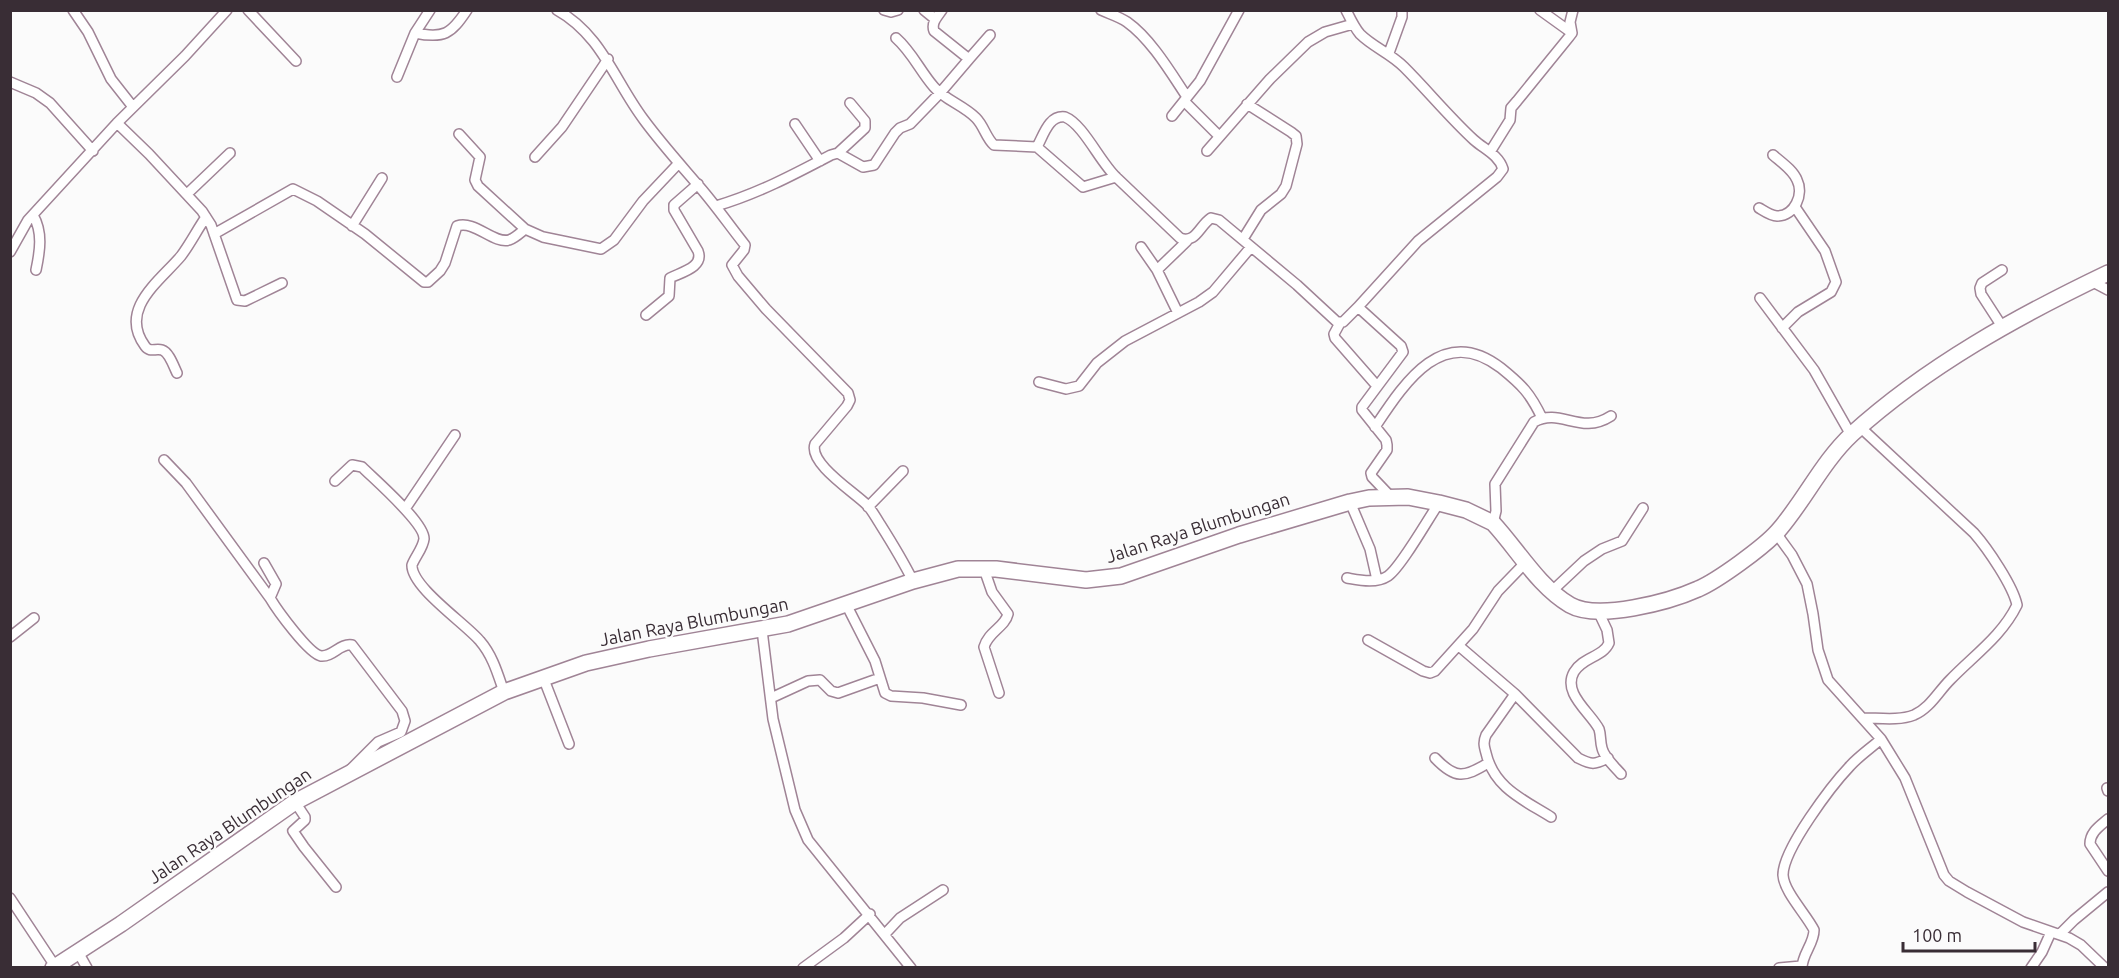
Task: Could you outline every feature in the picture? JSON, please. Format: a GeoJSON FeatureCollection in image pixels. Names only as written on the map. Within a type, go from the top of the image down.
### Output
{"type":"FeatureCollection","features":[{"type":"Feature","properties":{"kind":"main road","name":"Jalan Raya Blumbungan"},"geometry":{"type":"LineString","coordinates":[[54,967],[295,802],[504,693],[543,677],[615,656],[762,630],[798,621],[913,581],[958,569],[984,569],[1086,580],[1121,576],[1239,535],[1350,502],[1391,496],[1439,503],[1466,510],[1493,523],[1551,592],[1582,610],[1624,609],[1669,599],[1699,589],[1727,572],[1776,533],[1795,511],[1831,457],[1856,431],[1951,359],[2065,294],[2109,273]]}},
{"type":"Feature","properties":{"kind":"street"},"geometry":{"type":"LineString","coordinates":[[73,10],[88,32],[111,79],[133,108]]}},
{"type":"Feature","properties":{"kind":"street"},"geometry":{"type":"LineString","coordinates":[[10,252],[23,227],[33,215],[117,123],[185,56],[227,10]]}},
{"type":"Feature","properties":{"kind":"street"},"geometry":{"type":"LineString","coordinates":[[248,10],[296,61]]}},
{"type":"Feature","properties":{"kind":"street"},"geometry":{"type":"LineString","coordinates":[[397,77],[415,33],[430,10]]}},
{"type":"Feature","properties":{"kind":"street"},"geometry":{"type":"LineString","coordinates":[[415,33],[438,36],[445,34],[456,27],[467,10]]}},
{"type":"Feature","properties":{"kind":"street"},"geometry":{"type":"LineString","coordinates":[[557,10],[579,26],[608,60],[642,118],[678,164],[716,206],[745,245],[744,250],[732,265],[738,276],[766,309],[848,393],[850,400],[847,406],[815,444],[814,456],[868,507],[913,581]]}},
{"type":"Feature","properties":{"kind":"street"},"geometry":{"type":"LineString","coordinates":[[884,10],[891,12],[898,10]]}},
{"type":"Feature","properties":{"kind":"street"},"geometry":{"type":"LineString","coordinates":[[924,10],[935,19]]}},
{"type":"Feature","properties":{"kind":"street"},"geometry":{"type":"LineString","coordinates":[[942,10],[932,26],[934,31],[969,59]]}},
{"type":"Feature","properties":{"kind":"street"},"geometry":{"type":"LineString","coordinates":[[1101,10],[1127,22],[1137,32],[1156,54],[1186,99],[1219,136]]}},
{"type":"Feature","properties":{"kind":"street"},"geometry":{"type":"LineString","coordinates":[[1172,116],[1200,81],[1239,10]]}},
{"type":"Feature","properties":{"kind":"street"},"geometry":{"type":"LineString","coordinates":[[1346,10],[1359,33],[1372,44],[1389,53],[1476,142],[1501,162],[1503,169],[1418,241],[1358,307],[1340,323],[1334,334],[1335,338],[1377,387]]}},
{"type":"Feature","properties":{"kind":"street"},"geometry":{"type":"LineString","coordinates":[[1389,53],[1402,17],[1402,10]]}},
{"type":"Feature","properties":{"kind":"street"},"geometry":{"type":"LineString","coordinates":[[1540,10],[1572,33]]}},
{"type":"Feature","properties":{"kind":"street"},"geometry":{"type":"LineString","coordinates":[[1490,152],[1508,123],[1511,108],[1572,33],[1570,21],[1573,10]]}},
{"type":"Feature","properties":{"kind":"street"},"geometry":{"type":"LineString","coordinates":[[1207,151],[1247,104],[1308,42],[1325,32],[1353,24]]}},
{"type":"Feature","properties":{"kind":"street"},"geometry":{"type":"LineString","coordinates":[[838,153],[863,167],[874,165],[895,133],[910,124],[990,35]]}},
{"type":"Feature","properties":{"kind":"street"},"geometry":{"type":"LineString","coordinates":[[896,38],[940,93],[967,109],[975,117],[991,142],[1002,146],[1037,147],[1083,188],[1116,177]]}},
{"type":"Feature","properties":{"kind":"street"},"geometry":{"type":"LineString","coordinates":[[535,157],[562,128],[608,60]]}},
{"type":"Feature","properties":{"kind":"street"},"geometry":{"type":"LineString","coordinates":[[10,82],[45,99],[93,151]]}},
{"type":"Feature","properties":{"kind":"street"},"geometry":{"type":"LineString","coordinates":[[716,206],[744,198],[838,153],[865,128],[866,124],[850,103]]}},
{"type":"Feature","properties":{"kind":"street"},"geometry":{"type":"LineString","coordinates":[[1243,239],[1261,210],[1281,194],[1286,186],[1297,144],[1296,136],[1291,132],[1247,104]]}},
{"type":"Feature","properties":{"kind":"street"},"geometry":{"type":"LineString","coordinates":[[1037,147],[1049,123],[1056,117],[1065,117],[1078,127],[1107,169],[1180,238],[1186,241]]}},
{"type":"Feature","properties":{"kind":"street"},"geometry":{"type":"LineString","coordinates":[[117,123],[187,194],[206,217],[237,300],[245,301],[282,283]]}},
{"type":"Feature","properties":{"kind":"street"},"geometry":{"type":"LineString","coordinates":[[795,124],[820,160]]}},
{"type":"Feature","properties":{"kind":"street"},"geometry":{"type":"LineString","coordinates":[[459,134],[480,157],[475,180],[478,186],[525,229],[543,237],[595,249],[606,247],[614,240],[643,201],[678,164]]}},
{"type":"Feature","properties":{"kind":"street"},"geometry":{"type":"LineString","coordinates":[[187,194],[230,153]]}},
{"type":"Feature","properties":{"kind":"street"},"geometry":{"type":"LineString","coordinates":[[1759,208],[1776,216],[1785,214],[1795,207],[1800,196],[1800,186],[1796,177],[1773,155]]}},
{"type":"Feature","properties":{"kind":"street"},"geometry":{"type":"LineString","coordinates":[[352,225],[382,178]]}},
{"type":"Feature","properties":{"kind":"street"},"geometry":{"type":"LineString","coordinates":[[646,315],[669,296],[670,278],[696,265],[699,261],[698,251],[674,210],[674,205],[698,184]]}},
{"type":"Feature","properties":{"kind":"street"},"geometry":{"type":"LineString","coordinates":[[214,234],[293,189],[317,201],[352,225],[424,282],[428,282],[440,272],[458,226],[469,225],[503,241],[513,238],[525,229]]}},
{"type":"Feature","properties":{"kind":"street"},"geometry":{"type":"LineString","coordinates":[[1782,328],[1798,312],[1831,292],[1836,282],[1825,251],[1795,207]]}},
{"type":"Feature","properties":{"kind":"street"},"geometry":{"type":"LineString","coordinates":[[33,215],[39,225],[40,234],[36,270]]}},
{"type":"Feature","properties":{"kind":"street"},"geometry":{"type":"LineString","coordinates":[[177,373],[166,352],[148,349],[145,346],[138,331],[137,314],[152,286],[182,254],[206,217]]}},
{"type":"Feature","properties":{"kind":"street"},"geometry":{"type":"LineString","coordinates":[[1157,270],[1186,241],[1193,239],[1211,218],[1219,220],[1297,285],[1336,322],[1340,323]]}},
{"type":"Feature","properties":{"kind":"street"},"geometry":{"type":"LineString","coordinates":[[1142,247],[1157,270],[1178,313]]}},
{"type":"Feature","properties":{"kind":"street"},"geometry":{"type":"LineString","coordinates":[[1040,382],[1066,389],[1079,386],[1097,363],[1125,341],[1200,302],[1213,292],[1251,247]]}},
{"type":"Feature","properties":{"kind":"street"},"geometry":{"type":"LineString","coordinates":[[2002,270],[1982,283],[1980,288],[1981,294],[2003,328]]}},
{"type":"Feature","properties":{"kind":"street"},"geometry":{"type":"LineString","coordinates":[[2091,281],[2109,290]]}},
{"type":"Feature","properties":{"kind":"street"},"geometry":{"type":"LineString","coordinates":[[1760,298],[1856,431],[1974,533],[1985,546],[2015,597],[2017,605],[1996,636],[1952,678],[1923,710],[1912,716],[1886,719],[1863,718]]}},
{"type":"Feature","properties":{"kind":"street"},"geometry":{"type":"LineString","coordinates":[[1358,307],[1401,346],[1403,352],[1362,407],[1386,440],[1386,450],[1371,473],[1372,477],[1391,496]]}},
{"type":"Feature","properties":{"kind":"street"},"geometry":{"type":"LineString","coordinates":[[1375,427],[1392,400],[1429,362],[1454,351],[1467,351],[1494,364],[1524,387],[1532,397],[1542,418]]}},
{"type":"Feature","properties":{"kind":"street"},"geometry":{"type":"LineString","coordinates":[[1493,523],[1496,511],[1495,484],[1534,422],[1550,417],[1593,425],[1611,416]]}},
{"type":"Feature","properties":{"kind":"street"},"geometry":{"type":"LineString","coordinates":[[405,509],[455,435]]}},
{"type":"Feature","properties":{"kind":"street"},"geometry":{"type":"LineString","coordinates":[[164,460],[186,483],[288,625],[320,656],[348,644],[356,647],[402,711],[405,721],[401,732],[378,742],[345,775]]}},
{"type":"Feature","properties":{"kind":"street"},"geometry":{"type":"LineString","coordinates":[[335,481],[352,465],[357,465],[405,509],[421,528],[424,536],[423,543],[412,565],[414,576],[481,642],[493,662],[504,693]]}},
{"type":"Feature","properties":{"kind":"street"},"geometry":{"type":"LineString","coordinates":[[868,507],[903,471]]}},
{"type":"Feature","properties":{"kind":"street"},"geometry":{"type":"LineString","coordinates":[[1350,502],[1370,549],[1377,580]]}},
{"type":"Feature","properties":{"kind":"street"},"geometry":{"type":"LineString","coordinates":[[1347,578],[1361,581],[1377,580],[1388,576],[1398,565],[1439,503]]}},
{"type":"Feature","properties":{"kind":"street"},"geometry":{"type":"LineString","coordinates":[[1551,592],[1584,561],[1602,549],[1622,542],[1642,508]]}},
{"type":"Feature","properties":{"kind":"street"},"geometry":{"type":"LineString","coordinates":[[1776,533],[1792,555],[1807,584],[1814,614],[1818,650],[1828,680],[1881,739],[1905,778],[1944,875],[1949,881],[1967,892],[2023,922],[2056,933],[2081,945],[2104,968]]}},
{"type":"Feature","properties":{"kind":"street"},"geometry":{"type":"LineString","coordinates":[[264,562],[276,584],[270,598]]}},
{"type":"Feature","properties":{"kind":"street"},"geometry":{"type":"LineString","coordinates":[[1368,640],[1418,668],[1430,673],[1435,671],[1473,629],[1498,591],[1526,562]]}},
{"type":"Feature","properties":{"kind":"street"},"geometry":{"type":"LineString","coordinates":[[984,569],[992,592],[1008,614],[1005,621],[988,636],[984,646],[999,693]]}},
{"type":"Feature","properties":{"kind":"street"},"geometry":{"type":"LineString","coordinates":[[846,604],[874,661],[885,693],[891,696],[924,698],[961,705]]}},
{"type":"Feature","properties":{"kind":"street"},"geometry":{"type":"LineString","coordinates":[[1598,611],[1607,630],[1609,643],[1602,652],[1579,665],[1571,678],[1571,687],[1574,696],[1600,731],[1602,748],[1621,774]]}},
{"type":"Feature","properties":{"kind":"street"},"geometry":{"type":"LineString","coordinates":[[10,637],[34,618]]}},
{"type":"Feature","properties":{"kind":"street"},"geometry":{"type":"LineString","coordinates":[[762,630],[773,719],[785,761],[791,795],[808,840],[870,914],[911,968]]}},
{"type":"Feature","properties":{"kind":"street"},"geometry":{"type":"LineString","coordinates":[[1459,646],[1515,694],[1578,758],[1590,764],[1608,758]]}},
{"type":"Feature","properties":{"kind":"street"},"geometry":{"type":"LineString","coordinates":[[543,677],[569,744]]}},
{"type":"Feature","properties":{"kind":"street"},"geometry":{"type":"LineString","coordinates":[[771,698],[808,681],[820,680],[831,692],[838,693],[880,678]]}},
{"type":"Feature","properties":{"kind":"street"},"geometry":{"type":"LineString","coordinates":[[1515,694],[1483,742],[1488,763],[1497,779],[1523,801],[1551,817]]}},
{"type":"Feature","properties":{"kind":"street"},"geometry":{"type":"LineString","coordinates":[[1779,968],[1802,967],[1814,937],[1814,930],[1785,885],[1783,875],[1785,864],[1799,836],[1836,782],[1851,765],[1881,739]]}},
{"type":"Feature","properties":{"kind":"street"},"geometry":{"type":"LineString","coordinates":[[1435,758],[1451,772],[1461,775],[1488,763]]}},
{"type":"Feature","properties":{"kind":"street"},"geometry":{"type":"LineString","coordinates":[[295,802],[305,820],[293,831],[336,887]]}},
{"type":"Feature","properties":{"kind":"street"},"geometry":{"type":"LineString","coordinates":[[2109,819],[2094,831],[2090,840],[2090,844],[2109,871]]}},
{"type":"Feature","properties":{"kind":"street"},"geometry":{"type":"LineString","coordinates":[[885,934],[900,918],[943,890]]}},
{"type":"Feature","properties":{"kind":"street"},"geometry":{"type":"LineString","coordinates":[[2031,968],[2056,933],[2109,892]]}},
{"type":"Feature","properties":{"kind":"street"},"geometry":{"type":"LineString","coordinates":[[10,898],[54,967]]}},
{"type":"Feature","properties":{"kind":"street"},"geometry":{"type":"LineString","coordinates":[[803,968],[844,938],[870,914]]}},
{"type":"Feature","properties":{"kind":"street"},"geometry":{"type":"LineString","coordinates":[[78,952],[87,968]]}}]}
